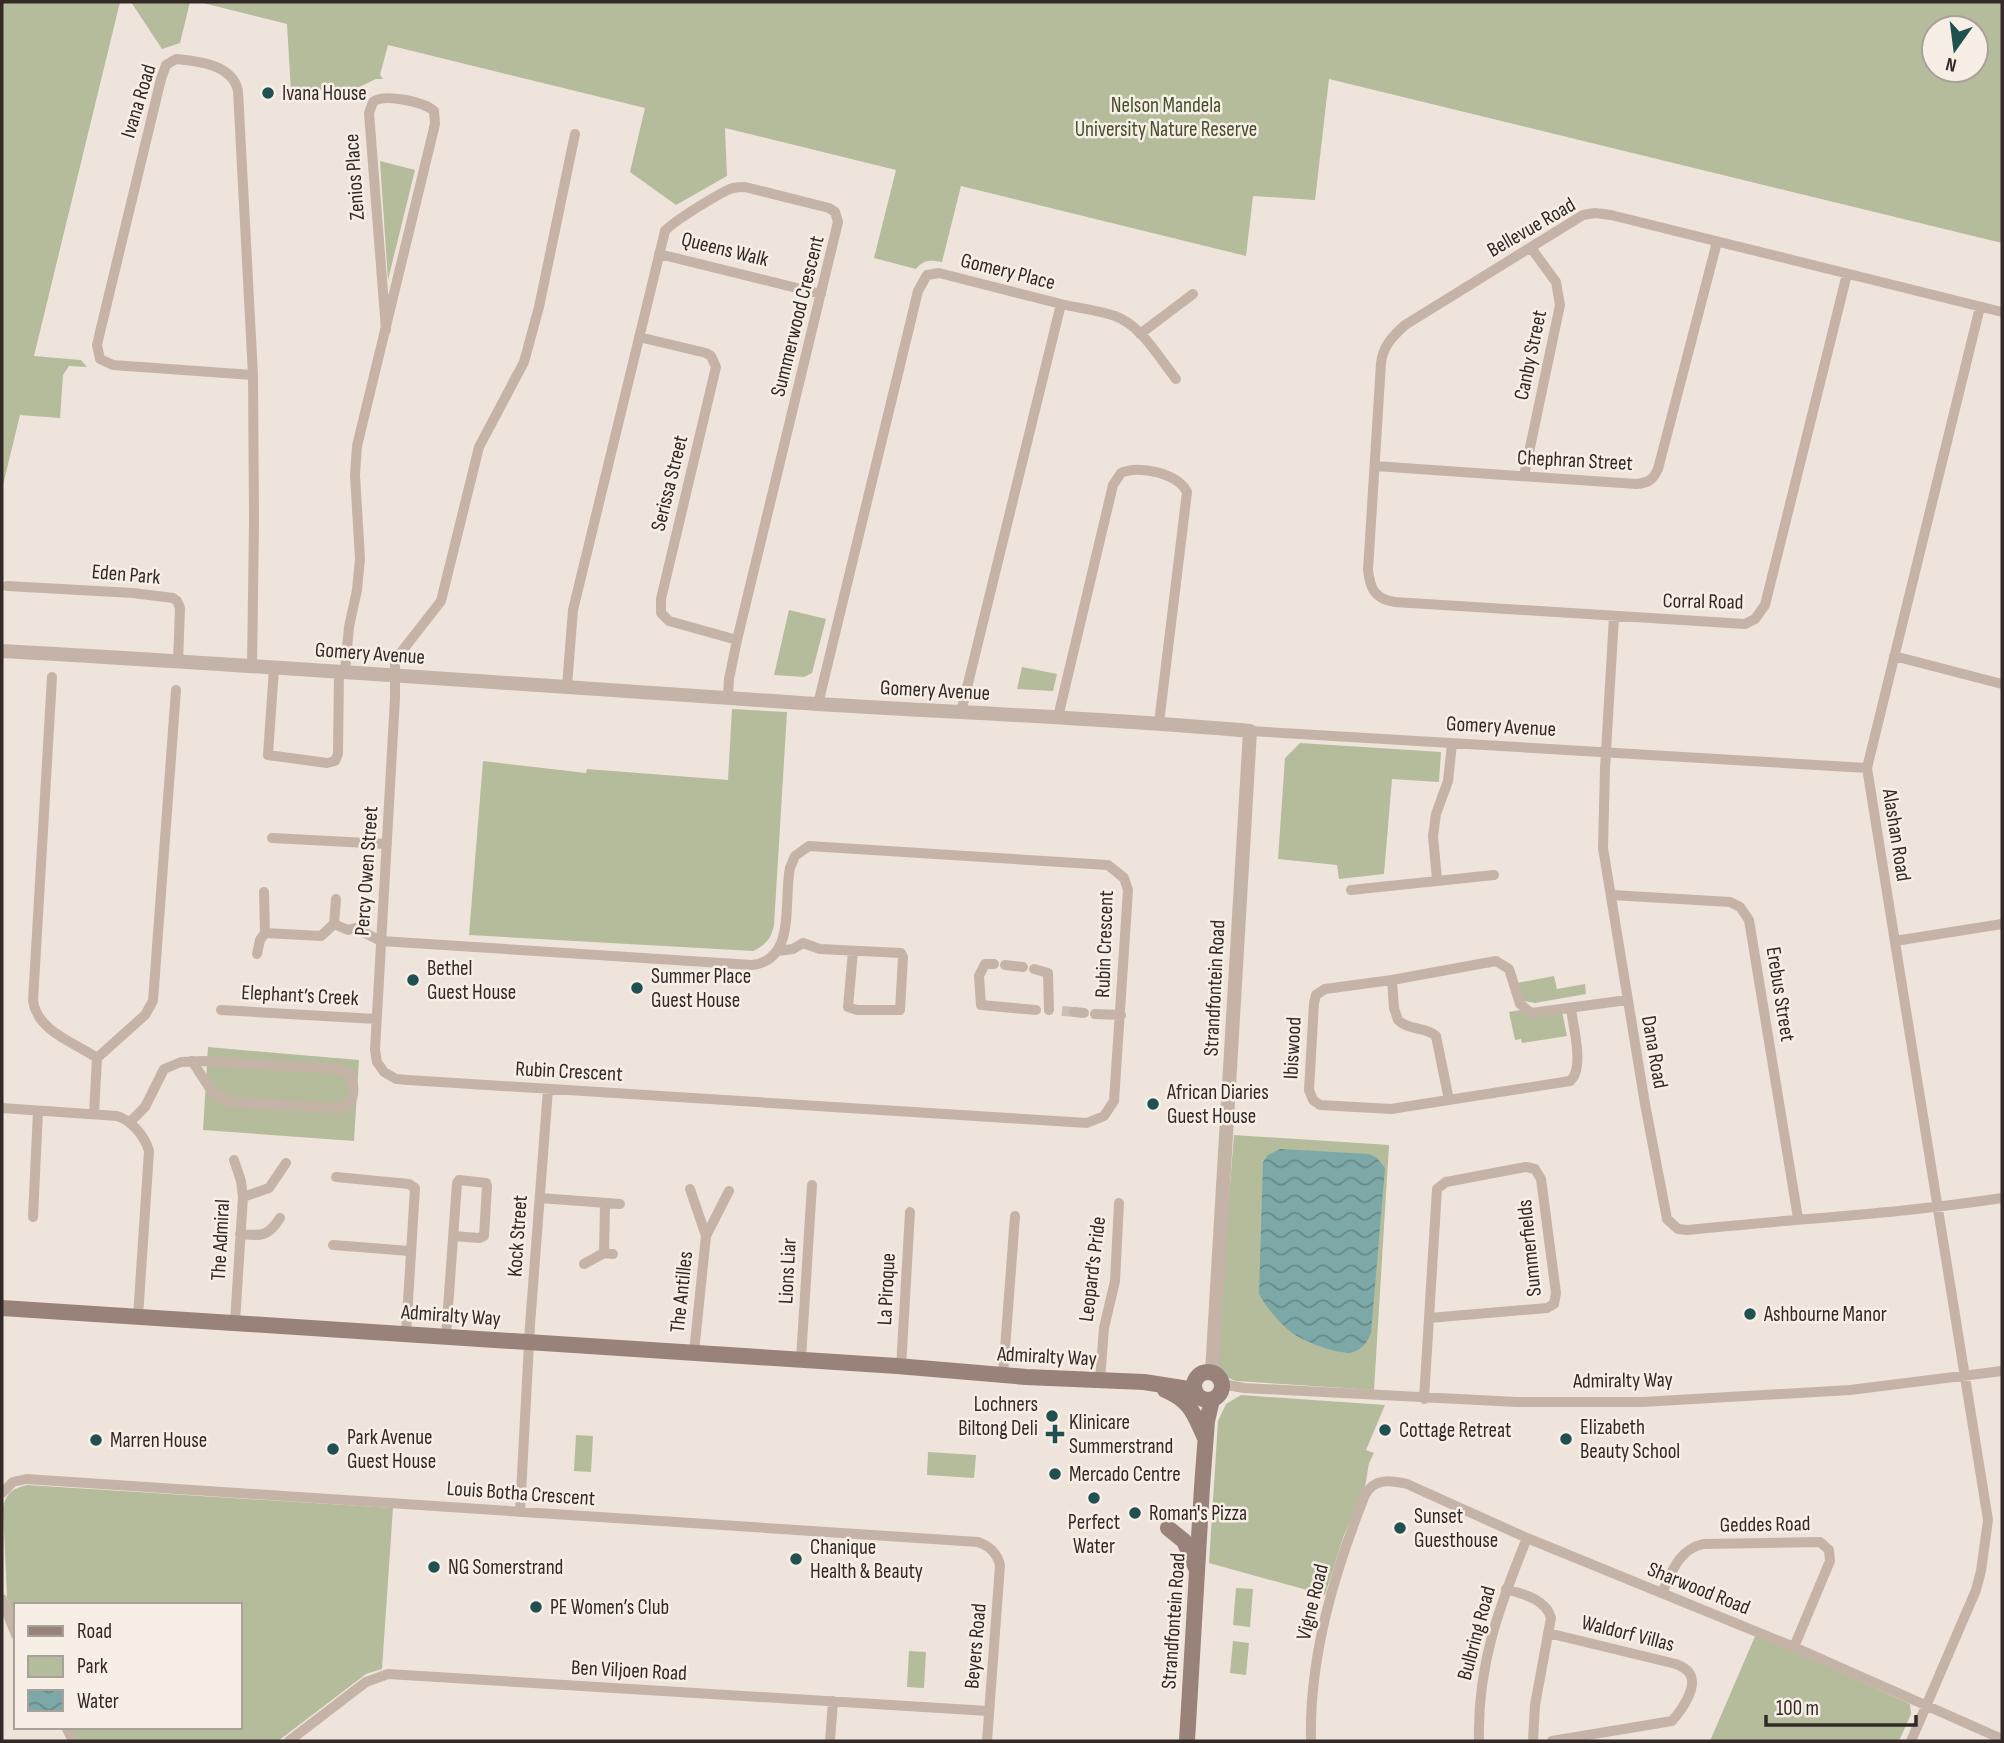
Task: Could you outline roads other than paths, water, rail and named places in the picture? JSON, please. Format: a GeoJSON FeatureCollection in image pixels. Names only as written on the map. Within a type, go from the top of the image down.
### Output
{"type":"FeatureCollection","features":[{"type":"Feature","properties":{"kind":"main road","name":"Admiralty Way"},"geometry":{"type":"LineString","coordinates":[[2,1308],[900,1366],[1004,1370],[1209,1388]]}},
{"type":"Feature","properties":{"kind":"main road","name":"Admiralty Way"},"geometry":{"type":"LineString","coordinates":[[1101,1377],[1209,1388]]}},
{"type":"Feature","properties":{"kind":"main road"},"geometry":{"type":"LineString","coordinates":[[1144,1382],[1175,1394],[1186,1402],[1193,1410],[1206,1440]]}},
{"type":"Feature","properties":{"kind":"main road","name":"Strandfontein Road"},"geometry":{"type":"LineString","coordinates":[[1187,1741],[1209,1388]]}},
{"type":"Feature","properties":{"kind":"main road"},"geometry":{"type":"LineString","coordinates":[[1168,1528],[1184,1541],[1198,1574]]}},
{"type":"Feature","properties":{"kind":"street","name":"Ivana Road"},"geometry":{"type":"LineString","coordinates":[[252,667],[253,375],[237,85],[227,71],[176,59],[166,65],[161,79],[97,353],[100,359],[113,365],[253,375]]}},
{"type":"Feature","properties":{"kind":"street","name":"Zenios Place"},"geometry":{"type":"LineString","coordinates":[[274,668],[268,755],[327,763],[335,761],[338,754],[342,671],[360,559],[355,457],[386,330],[436,116],[428,106],[383,97],[373,102],[369,113],[386,330]]}},
{"type":"Feature","properties":{"kind":"street"},"geometry":{"type":"LineString","coordinates":[[394,676],[398,654],[441,601],[479,447],[524,362],[539,307],[575,134]]}},
{"type":"Feature","properties":{"kind":"street","name":"Summerwood Crescent"},"geometry":{"type":"LineString","coordinates":[[567,686],[573,610],[665,232],[672,224],[732,188],[745,187],[829,208],[835,212],[838,222],[737,640],[728,697]]}},
{"type":"Feature","properties":{"kind":"street","name":"Bellevue Road"},"geometry":{"type":"LineString","coordinates":[[1377,596],[1370,587],[1368,570],[1382,352],[1391,338],[1405,326],[1573,220],[1595,213],[1611,215],[2002,313]]}},
{"type":"Feature","properties":{"kind":"street","name":"Chephran Street"},"geometry":{"type":"LineString","coordinates":[[1374,466],[1636,484],[1650,481],[1655,477],[1717,242]]}},
{"type":"Feature","properties":{"kind":"street","name":"Canby Street"},"geometry":{"type":"LineString","coordinates":[[1524,476],[1560,305],[1556,282],[1531,248]]}},
{"type":"Feature","properties":{"kind":"street","name":"Queens Walk"},"geometry":{"type":"LineString","coordinates":[[659,254],[821,294]]}},
{"type":"Feature","properties":{"kind":"street","name":"Gomery Place"},"geometry":{"type":"LineString","coordinates":[[818,704],[921,284],[929,274],[939,273],[1061,304],[961,712]]}},
{"type":"Feature","properties":{"kind":"street","name":"Corral Road"},"geometry":{"type":"LineString","coordinates":[[1377,596],[1395,602],[1614,617],[1745,624],[1755,620],[1763,611],[1847,274]]}},
{"type":"Feature","properties":{"kind":"street"},"geometry":{"type":"LineString","coordinates":[[1140,334],[1193,294]]}},
{"type":"Feature","properties":{"kind":"street"},"geometry":{"type":"LineString","coordinates":[[1061,304],[1117,316],[1140,334],[1176,379]]}},
{"type":"Feature","properties":{"kind":"street","name":"Alashan Road"},"geometry":{"type":"LineString","coordinates":[[1911,1741],[1976,1590],[1994,1520],[1937,1208],[1867,768],[1980,307]]}},
{"type":"Feature","properties":{"kind":"street","name":"Serissa Street"},"geometry":{"type":"LineString","coordinates":[[639,337],[706,353],[712,356],[716,367],[661,599],[661,613],[669,621],[737,640]]}},
{"type":"Feature","properties":{"kind":"street"},"geometry":{"type":"LineString","coordinates":[[1058,717],[1113,485],[1121,473],[1139,470],[1174,478],[1183,484],[1187,492],[1159,723]]}},
{"type":"Feature","properties":{"kind":"street","name":"Eden Park"},"geometry":{"type":"LineString","coordinates":[[7,586],[133,593],[173,598],[180,608],[178,663]]}},
{"type":"Feature","properties":{"kind":"street","name":"Dana Road"},"geometry":{"type":"LineString","coordinates":[[1614,617],[1603,848],[1627,1000],[1667,1219],[1671,1225],[1682,1230],[1937,1208],[2002,1198]]}},
{"type":"Feature","properties":{"kind":"street","name":"Gomery Avenue"},"geometry":{"type":"LineString","coordinates":[[2,652],[342,671],[818,704],[1867,768]]}},
{"type":"Feature","properties":{"kind":"street"},"geometry":{"type":"LineString","coordinates":[[1894,656],[2002,684]]}},
{"type":"Feature","properties":{"kind":"street","name":"Percy Owen Street"},"geometry":{"type":"LineString","coordinates":[[381,1068],[375,1050],[376,1019],[395,698],[394,676]]}},
{"type":"Feature","properties":{"kind":"street"},"geometry":{"type":"LineString","coordinates":[[52,677],[33,1001],[41,1023],[97,1058]]}},
{"type":"Feature","properties":{"kind":"street"},"geometry":{"type":"LineString","coordinates":[[94,1114],[97,1058],[148,1012],[153,1001],[176,690]]}},
{"type":"Feature","properties":{"kind":"street","name":"Strandfontein Road"},"geometry":{"type":"LineString","coordinates":[[1209,1388],[1250,731]]}},
{"type":"Feature","properties":{"kind":"street"},"geometry":{"type":"LineString","coordinates":[[1437,880],[1433,836],[1436,814],[1450,772],[1452,744]]}},
{"type":"Feature","properties":{"kind":"street"},"geometry":{"type":"LineString","coordinates":[[272,838],[387,844]]}},
{"type":"Feature","properties":{"kind":"street","name":"Rubin Crescent"},"geometry":{"type":"LineString","coordinates":[[381,1068],[387,1075],[400,1080],[1087,1123],[1104,1116],[1114,1101],[1128,890],[1124,878],[1117,871],[1097,863],[809,846],[795,856],[790,868],[784,931],[778,951]]}},
{"type":"Feature","properties":{"kind":"street"},"geometry":{"type":"LineString","coordinates":[[1351,890],[1494,875]]}},
{"type":"Feature","properties":{"kind":"street"},"geometry":{"type":"LineString","coordinates":[[257,954],[265,933],[264,892]]}},
{"type":"Feature","properties":{"kind":"street","name":"Erebus Street"},"geometry":{"type":"LineString","coordinates":[[1612,895],[1730,902],[1740,907],[1749,920],[1798,1218]]}},
{"type":"Feature","properties":{"kind":"street"},"geometry":{"type":"LineString","coordinates":[[265,933],[321,936],[334,924],[336,899]]}},
{"type":"Feature","properties":{"kind":"street"},"geometry":{"type":"LineString","coordinates":[[334,924],[348,930],[355,928],[381,941],[752,965],[768,962],[778,951],[791,950],[803,943],[815,948],[902,954],[900,1010],[857,1010],[848,1007],[853,951]]}},
{"type":"Feature","properties":{"kind":"street"},"geometry":{"type":"LineString","coordinates":[[1895,941],[2002,924]]}},
{"type":"Feature","properties":{"kind":"street","name":"Ibiswood"},"geometry":{"type":"LineString","coordinates":[[1571,1009],[1578,1060],[1573,1079],[1378,1110],[1327,1106],[1311,1097],[1310,1070],[1316,995],[1325,989],[1496,961],[1509,969],[1520,1004],[1527,1012],[1571,1009],[1627,1000]]}},
{"type":"Feature","properties":{"kind":"street"},"geometry":{"type":"LineString","coordinates":[[1036,1010],[981,1005],[981,970],[985,964],[1028,968],[1048,973],[1048,1010],[1121,1015]]}},
{"type":"Feature","properties":{"kind":"street"},"geometry":{"type":"LineString","coordinates":[[1392,980],[1394,1008],[1398,1020],[1410,1027],[1430,1031],[1436,1037],[1449,1100]]}},
{"type":"Feature","properties":{"kind":"street","name":"Elephant’s Creek"},"geometry":{"type":"LineString","coordinates":[[221,1010],[376,1019]]}},
{"type":"Feature","properties":{"kind":"street"},"geometry":{"type":"LineString","coordinates":[[130,1122],[145,1107],[164,1069],[181,1062],[191,1061],[344,1070],[350,1074],[353,1081],[353,1097],[347,1106],[334,1108],[228,1102],[213,1093],[191,1061]]}},
{"type":"Feature","properties":{"kind":"street","name":"Kock Street"},"geometry":{"type":"LineString","coordinates":[[520,1512],[529,1341],[548,1089]]}},
{"type":"Feature","properties":{"kind":"street"},"geometry":{"type":"LineString","coordinates":[[2,1108],[120,1117],[130,1122],[147,1143],[149,1151],[138,1317]]}},
{"type":"Feature","properties":{"kind":"street"},"geometry":{"type":"LineString","coordinates":[[33,1217],[38,1111]]}},
{"type":"Feature","properties":{"kind":"street","name":"The Admiral"},"geometry":{"type":"LineString","coordinates":[[234,1160],[243,1197],[235,1322]]}},
{"type":"Feature","properties":{"kind":"street"},"geometry":{"type":"LineString","coordinates":[[243,1197],[268,1188],[286,1163]]}},
{"type":"Feature","properties":{"kind":"street","name":"Summerfields"},"geometry":{"type":"LineString","coordinates":[[1424,1399],[1435,1196],[1440,1184],[1526,1167],[1535,1169],[1541,1179],[1556,1293],[1554,1304],[1547,1308],[1429,1318]]}},
{"type":"Feature","properties":{"kind":"street"},"geometry":{"type":"LineString","coordinates":[[336,1177],[414,1186],[406,1334]]}},
{"type":"Feature","properties":{"kind":"street"},"geometry":{"type":"LineString","coordinates":[[446,1336],[453,1236],[458,1181],[486,1183],[484,1236],[453,1236]]}},
{"type":"Feature","properties":{"kind":"street","name":"Lions Liar"},"geometry":{"type":"LineString","coordinates":[[801,1359],[812,1185]]}},
{"type":"Feature","properties":{"kind":"street","name":"The Antilles"},"geometry":{"type":"LineString","coordinates":[[690,1189],[706,1236]]}},
{"type":"Feature","properties":{"kind":"street","name":"The Antilles"},"geometry":{"type":"LineString","coordinates":[[694,1352],[706,1236],[729,1191]]}},
{"type":"Feature","properties":{"kind":"street"},"geometry":{"type":"LineString","coordinates":[[540,1198],[620,1204]]}},
{"type":"Feature","properties":{"kind":"street","name":"Leopard’s Pride"},"geometry":{"type":"LineString","coordinates":[[1101,1377],[1104,1328],[1115,1281],[1119,1203]]}},
{"type":"Feature","properties":{"kind":"street"},"geometry":{"type":"LineString","coordinates":[[584,1264],[608,1253],[605,1204]]}},
{"type":"Feature","properties":{"kind":"street","name":"La Piroque"},"geometry":{"type":"LineString","coordinates":[[900,1366],[910,1212]]}},
{"type":"Feature","properties":{"kind":"street"},"geometry":{"type":"LineString","coordinates":[[1004,1370],[1015,1216]]}},
{"type":"Feature","properties":{"kind":"street"},"geometry":{"type":"LineString","coordinates":[[240,1234],[267,1234],[280,1218]]}},
{"type":"Feature","properties":{"kind":"street"},"geometry":{"type":"LineString","coordinates":[[333,1245],[410,1251]]}},
{"type":"Feature","properties":{"kind":"street","name":"Admiralty Way"},"geometry":{"type":"LineString","coordinates":[[1209,1388],[1424,1399],[1642,1402],[1850,1390],[2002,1371]]}},
{"type":"Feature","properties":{"kind":"street","name":"Louis Botha Crescent"},"geometry":{"type":"LineString","coordinates":[[2,1493],[13,1482],[26,1479],[951,1539],[982,1544],[996,1554]]}},
{"type":"Feature","properties":{"kind":"street","name":"Sharwood Road"},"geometry":{"type":"LineString","coordinates":[[1379,1482],[1387,1480],[1407,1484],[1527,1538],[1794,1647],[2002,1739]]}},
{"type":"Feature","properties":{"kind":"street","name":"Vigne Road"},"geometry":{"type":"LineString","coordinates":[[1311,1741],[1314,1684],[1331,1597],[1365,1495],[1368,1489],[1379,1482]]}},
{"type":"Feature","properties":{"kind":"street","name":"Bulbring Road"},"geometry":{"type":"LineString","coordinates":[[1479,1741],[1484,1667],[1506,1589],[1527,1538]]}},
{"type":"Feature","properties":{"kind":"street","name":"Geddes Road"},"geometry":{"type":"LineString","coordinates":[[1662,1593],[1678,1559],[1691,1547],[1703,1544],[1820,1542],[1829,1550],[1830,1561],[1794,1647]]}},
{"type":"Feature","properties":{"kind":"street","name":"Beyers Road"},"geometry":{"type":"LineString","coordinates":[[987,1741],[1000,1574],[996,1554]]}},
{"type":"Feature","properties":{"kind":"street","name":"Waldorf Villas"},"geometry":{"type":"LineString","coordinates":[[1506,1589],[1546,1607],[1551,1618],[1535,1705],[1534,1741]]}},
{"type":"Feature","properties":{"kind":"street"},"geometry":{"type":"LineString","coordinates":[[2,1599],[14,1629]]}},
{"type":"Feature","properties":{"kind":"street","name":"Waldorf Villas"},"geometry":{"type":"LineString","coordinates":[[1549,1633],[1676,1664],[1689,1671],[1692,1680],[1685,1700],[1672,1721],[1552,1741]]}},
{"type":"Feature","properties":{"kind":"street","name":"Ben Viljoen Road"},"geometry":{"type":"LineString","coordinates":[[289,1741],[366,1682],[388,1674],[988,1712]]}},
{"type":"Feature","properties":{"kind":"street"},"geometry":{"type":"LineString","coordinates":[[830,1741],[833,1701]]}},
{"type":"Feature","properties":{"kind":"water"},"geometry":{"type":"Polygon","coordinates":[[[1280,1149],[1369,1154],[1377,1158],[1385,1168],[1371,1333],[1364,1345],[1356,1351],[1347,1353],[1331,1350],[1296,1336],[1277,1319],[1259,1294],[1263,1162],[1268,1155],[1280,1149]]]}},
{"type":"Feature","properties":{"kind":"tunnel"},"geometry":{"type":"LineString","coordinates":[[1062,1011],[1074,1012]]}},
{"type":"Feature","properties":{"kind":"place","name":"Ivana House"},"geometry":{"type":"Point","coordinates":[268,93]}},
{"type":"Feature","properties":{"kind":"place","name":"Bethel Guest House"},"geometry":{"type":"Point","coordinates":[413,980]}},
{"type":"Feature","properties":{"kind":"place","name":"Summer Place Guest House"},"geometry":{"type":"Point","coordinates":[637,988]}},
{"type":"Feature","properties":{"kind":"place","name":"African Diaries Guest House"},"geometry":{"type":"Point","coordinates":[1153,1104]}},
{"type":"Feature","properties":{"kind":"place","name":"Ashbourne Manor"},"geometry":{"type":"Point","coordinates":[1750,1314]}},
{"type":"Feature","properties":{"kind":"place","name":"Lochners Biltong Deli"},"geometry":{"type":"Point","coordinates":[1052,1416]}},
{"type":"Feature","properties":{"kind":"place","name":"Cottage Retreat"},"geometry":{"type":"Point","coordinates":[1385,1430]}},
{"type":"Feature","properties":{"kind":"place","name":"Klinicare Summerstrand"},"geometry":{"type":"Point","coordinates":[1055,1434]}},
{"type":"Feature","properties":{"kind":"place","name":"Elizabeth Beauty School"},"geometry":{"type":"Point","coordinates":[1566,1439]}},
{"type":"Feature","properties":{"kind":"place","name":"Marren House"},"geometry":{"type":"Point","coordinates":[96,1440]}},
{"type":"Feature","properties":{"kind":"place","name":"Park Avenue Guest House"},"geometry":{"type":"Point","coordinates":[333,1449]}},
{"type":"Feature","properties":{"kind":"place","name":"Mercado Centre"},"geometry":{"type":"Point","coordinates":[1055,1474]}},
{"type":"Feature","properties":{"kind":"place","name":"Perfect Water"},"geometry":{"type":"Point","coordinates":[1094,1498]}},
{"type":"Feature","properties":{"kind":"place","name":"Roman's Pizza"},"geometry":{"type":"Point","coordinates":[1135,1513]}},
{"type":"Feature","properties":{"kind":"place","name":"Sunset Guesthouse"},"geometry":{"type":"Point","coordinates":[1400,1528]}},
{"type":"Feature","properties":{"kind":"place","name":"Chanique Health & Beauty"},"geometry":{"type":"Point","coordinates":[796,1559]}},
{"type":"Feature","properties":{"kind":"place","name":"NG Somerstrand"},"geometry":{"type":"Point","coordinates":[434,1567]}},
{"type":"Feature","properties":{"kind":"place","name":"PE Women’s Club"},"geometry":{"type":"Point","coordinates":[536,1607]}},
{"type":"Feature","properties":{"kind":"park label","name":"Nelson Mandela University Nature Reserve"},"geometry":{"type":"Point","coordinates":[1166,117]}}]}
